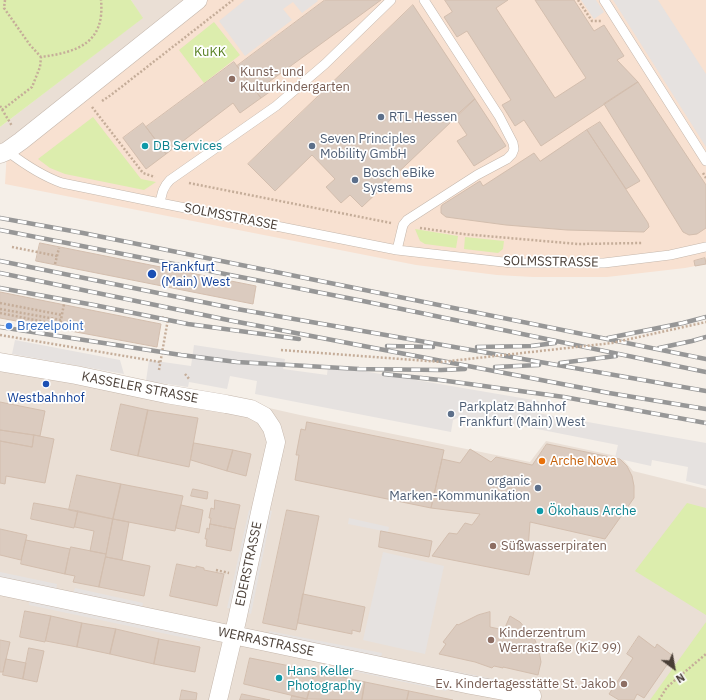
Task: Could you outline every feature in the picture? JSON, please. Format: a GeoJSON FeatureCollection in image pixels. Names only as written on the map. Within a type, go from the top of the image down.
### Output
{"type":"FeatureCollection","features":[{"type":"Feature","properties":{"kind":"street","name":"SOLMSSTRASSE"},"geometry":{"type":"LineString","coordinates":[[3,153],[198,0]]}},
{"type":"Feature","properties":{"kind":"street","name":"KASSELER STRASSE"},"geometry":{"type":"LineString","coordinates":[[0,362],[76,375],[166,394],[251,409],[264,416],[272,428]]}},
{"type":"Feature","properties":{"kind":"street","name":"EDERSTRASSE"},"geometry":{"type":"LineString","coordinates":[[218,700],[234,635],[276,442],[272,428]]}},
{"type":"Feature","properties":{"kind":"street","name":"WERRASTRASSE"},"geometry":{"type":"LineString","coordinates":[[0,586],[463,683],[532,696]]}},
{"type":"Feature","properties":{"kind":"lane"},"geometry":{"type":"LineString","coordinates":[[160,203],[165,185],[170,180],[276,106],[324,64],[391,0]]}},
{"type":"Feature","properties":{"kind":"lane"},"geometry":{"type":"LineString","coordinates":[[397,250],[403,225],[408,220],[477,175],[507,159],[512,154],[514,149],[513,143],[499,116],[424,0]]}},
{"type":"Feature","properties":{"kind":"lane"},"geometry":{"type":"LineString","coordinates":[[604,0],[706,161]]}},
{"type":"Feature","properties":{"kind":"lane","name":"SOLMSSTRASSE"},"geometry":{"type":"LineString","coordinates":[[3,153],[48,178],[62,183],[397,250],[512,263],[604,263],[670,255],[706,248]]}},
{"type":"Feature","properties":{"kind":"path"},"geometry":{"type":"LineString","coordinates":[[2,110],[32,87],[40,67],[41,57],[30,45],[4,8],[5,0]]}},
{"type":"Feature","properties":{"kind":"path"},"geometry":{"type":"LineString","coordinates":[[41,57],[57,55],[77,49],[86,44],[95,33],[102,13],[101,0]]}},
{"type":"Feature","properties":{"kind":"path"},"geometry":{"type":"LineString","coordinates":[[86,112],[111,95],[233,0]]}},
{"type":"Feature","properties":{"kind":"path"},"geometry":{"type":"LineString","coordinates":[[0,106],[13,127]]}},
{"type":"Feature","properties":{"kind":"path"},"geometry":{"type":"LineString","coordinates":[[92,107],[143,173],[160,178]]}},
{"type":"Feature","properties":{"kind":"path"},"geometry":{"type":"LineString","coordinates":[[182,182],[391,223]]}},
{"type":"Feature","properties":{"kind":"path"},"geometry":{"type":"LineString","coordinates":[[415,227],[463,234],[578,244],[650,243]]}},
{"type":"Feature","properties":{"kind":"path"},"geometry":{"type":"LineString","coordinates":[[12,247],[57,256]]}},
{"type":"Feature","properties":{"kind":"path"},"geometry":{"type":"LineString","coordinates":[[55,264],[59,248]]}},
{"type":"Feature","properties":{"kind":"path"},"geometry":{"type":"LineString","coordinates":[[0,303],[62,315]]}},
{"type":"Feature","properties":{"kind":"path"},"geometry":{"type":"LineString","coordinates":[[59,330],[64,304]]}},
{"type":"Feature","properties":{"kind":"path"},"geometry":{"type":"LineString","coordinates":[[0,308],[61,320]]}},
{"type":"Feature","properties":{"kind":"path"},"geometry":{"type":"LineString","coordinates":[[0,314],[60,325]]}},
{"type":"Feature","properties":{"kind":"path"},"geometry":{"type":"LineString","coordinates":[[159,370],[168,319],[161,317]]}},
{"type":"Feature","properties":{"kind":"path"},"geometry":{"type":"LineString","coordinates":[[281,350],[441,362],[612,343],[706,322]]}},
{"type":"Feature","properties":{"kind":"path"},"geometry":{"type":"LineString","coordinates":[[0,335],[160,362]]}},
{"type":"Feature","properties":{"kind":"path"},"geometry":{"type":"LineString","coordinates":[[216,570],[232,574]]}},
{"type":"Feature","properties":{"kind":"path"},"geometry":{"type":"LineString","coordinates":[[659,700],[667,687],[706,654]]}},
{"type":"Feature","properties":{"kind":"shaded area"},"geometry":{"type":"Polygon","coordinates":[[[131,0],[198,0],[0,151],[0,127],[142,18],[131,0]]]}},
{"type":"Feature","properties":{"kind":"shaded area"},"geometry":{"type":"Polygon","coordinates":[[[198,0],[706,0],[706,264],[685,268],[607,277],[533,277],[497,275],[416,265],[5,184],[7,151],[198,0]]]}},
{"type":"Feature","properties":{"kind":"shaded area"},"geometry":{"type":"Polygon","coordinates":[[[245,0],[318,1],[302,13],[293,2],[283,9],[292,20],[245,56],[219,21],[245,0]]]}},
{"type":"Feature","properties":{"kind":"shaded area"},"geometry":{"type":"Polygon","coordinates":[[[581,0],[596,0],[604,12],[594,19],[581,0]]]}},
{"type":"Feature","properties":{"kind":"shaded area"},"geometry":{"type":"Polygon","coordinates":[[[613,0],[658,0],[706,74],[706,147],[613,0]]]}},
{"type":"Feature","properties":{"kind":"shaded area"},"geometry":{"type":"Polygon","coordinates":[[[15,340],[120,360],[124,374],[12,354],[15,340]]]}},
{"type":"Feature","properties":{"kind":"shaded area","name":"Parkplatz Bahnhof Frankfurt (Main) West"},"geometry":{"type":"Polygon","coordinates":[[[194,345],[285,359],[283,369],[327,375],[328,365],[539,401],[537,413],[706,443],[706,486],[686,481],[688,467],[652,460],[651,466],[615,458],[618,445],[517,425],[462,416],[453,420],[451,432],[255,394],[257,381],[230,376],[227,389],[189,382],[188,387],[146,381],[149,360],[191,366],[194,345]]]}},
{"type":"Feature","properties":{"kind":"shaded area"},"geometry":{"type":"Polygon","coordinates":[[[0,354],[207,394],[300,415],[530,462],[546,441],[621,457],[633,471],[706,489],[706,700],[0,700],[0,354]]]}},
{"type":"Feature","properties":{"kind":"shaded area"},"geometry":{"type":"Polygon","coordinates":[[[266,509],[272,511],[251,614],[245,612],[266,509]]]}},
{"type":"Feature","properties":{"kind":"shaded area"},"geometry":{"type":"Polygon","coordinates":[[[249,510],[255,511],[233,609],[227,608],[249,510]]]}},
{"type":"Feature","properties":{"kind":"shaded area"},"geometry":{"type":"Polygon","coordinates":[[[349,518],[389,527],[388,532],[348,524],[349,518]]]}},
{"type":"Feature","properties":{"kind":"shaded area"},"geometry":{"type":"Polygon","coordinates":[[[383,552],[444,566],[425,654],[363,640],[383,552]]]}},
{"type":"Feature","properties":{"kind":"shaded area"},"geometry":{"type":"Polygon","coordinates":[[[0,572],[57,584],[56,590],[0,578],[0,572]]]}},
{"type":"Feature","properties":{"kind":"shaded area"},"geometry":{"type":"Polygon","coordinates":[[[75,588],[143,603],[142,608],[73,593],[75,588]]]}},
{"type":"Feature","properties":{"kind":"shaded area"},"geometry":{"type":"Polygon","coordinates":[[[30,600],[201,636],[200,641],[29,605],[30,600]]]}},
{"type":"Feature","properties":{"kind":"shaded area"},"geometry":{"type":"Polygon","coordinates":[[[269,631],[382,653],[381,658],[268,636],[269,631]]]}},
{"type":"Feature","properties":{"kind":"shaded area"},"geometry":{"type":"Polygon","coordinates":[[[335,662],[448,686],[446,691],[334,667],[335,662]]]}},
{"type":"Feature","properties":{"kind":"shaded area"},"geometry":{"type":"Polygon","coordinates":[[[408,662],[534,687],[531,691],[407,667],[408,662]]]}},
{"type":"Feature","properties":{"kind":"green space"},"geometry":{"type":"Polygon","coordinates":[[[0,0],[131,0],[143,18],[0,127],[0,0]]]}},
{"type":"Feature","properties":{"kind":"green space","name":"KuKK"},"geometry":{"type":"Polygon","coordinates":[[[214,22],[240,55],[204,83],[179,50],[214,22]]]}},
{"type":"Feature","properties":{"kind":"green space"},"geometry":{"type":"Polygon","coordinates":[[[93,117],[141,179],[156,182],[144,190],[65,174],[50,168],[38,159],[93,117]]]}},
{"type":"Feature","properties":{"kind":"green space"},"geometry":{"type":"Polygon","coordinates":[[[415,229],[458,236],[456,248],[425,244],[420,241],[415,229]]]}},
{"type":"Feature","properties":{"kind":"green space"},"geometry":{"type":"Polygon","coordinates":[[[465,237],[504,241],[503,249],[498,253],[464,249],[465,237]]]}},
{"type":"Feature","properties":{"kind":"green space"},"geometry":{"type":"Polygon","coordinates":[[[687,503],[706,508],[706,615],[635,571],[687,503]]]}},
{"type":"Feature","properties":{"kind":"green space"},"geometry":{"type":"Polygon","coordinates":[[[706,622],[706,700],[650,700],[706,622]]]}},
{"type":"Feature","properties":{"kind":"building"},"geometry":{"type":"Polygon","coordinates":[[[325,0],[381,0],[266,84],[271,91],[261,98],[237,66],[325,0]]]}},
{"type":"Feature","properties":{"kind":"building"},"geometry":{"type":"Polygon","coordinates":[[[445,0],[508,0],[496,8],[555,98],[586,78],[535,0],[574,0],[594,31],[604,25],[624,56],[617,60],[638,82],[541,146],[524,120],[515,126],[502,105],[511,100],[467,31],[457,37],[444,17],[452,12],[445,0]]]}},
{"type":"Feature","properties":{"kind":"building"},"geometry":{"type":"Polygon","coordinates":[[[413,5],[475,99],[362,207],[350,195],[341,203],[326,187],[335,179],[312,155],[275,191],[248,164],[413,5]]]}},
{"type":"Feature","properties":{"kind":"building"},"geometry":{"type":"Polygon","coordinates":[[[234,62],[261,98],[240,113],[233,103],[166,154],[146,127],[234,62]]]}},
{"type":"Feature","properties":{"kind":"building"},"geometry":{"type":"Polygon","coordinates":[[[638,82],[706,185],[706,228],[697,234],[689,235],[683,232],[604,104],[638,82]]]}},
{"type":"Feature","properties":{"kind":"building"},"geometry":{"type":"Polygon","coordinates":[[[475,99],[506,146],[474,166],[457,141],[467,135],[455,117],[475,99]]]}},
{"type":"Feature","properties":{"kind":"building"},"geometry":{"type":"Polygon","coordinates":[[[600,122],[640,181],[626,189],[587,130],[600,122]]]}},
{"type":"Feature","properties":{"kind":"building","name":"DB Services"},"geometry":{"type":"Polygon","coordinates":[[[143,123],[166,154],[146,169],[123,138],[143,123]]]}},
{"type":"Feature","properties":{"kind":"building"},"geometry":{"type":"Polygon","coordinates":[[[587,130],[648,223],[649,227],[644,232],[567,230],[506,225],[446,217],[441,213],[442,205],[480,181],[483,186],[534,153],[540,161],[587,130]]]}},
{"type":"Feature","properties":{"kind":"building"},"geometry":{"type":"Polygon","coordinates":[[[40,243],[256,286],[253,304],[36,261],[40,243]]]}},
{"type":"Feature","properties":{"kind":"building"},"geometry":{"type":"Polygon","coordinates":[[[705,258],[706,264],[695,266],[694,261],[705,258]]]}},
{"type":"Feature","properties":{"kind":"building"},"geometry":{"type":"Polygon","coordinates":[[[0,292],[161,324],[157,347],[0,318],[0,292]]]}},
{"type":"Feature","properties":{"kind":"building"},"geometry":{"type":"Polygon","coordinates":[[[0,402],[45,411],[40,436],[0,430],[0,402]]]}},
{"type":"Feature","properties":{"kind":"building"},"geometry":{"type":"Polygon","coordinates":[[[121,404],[148,410],[138,456],[111,450],[121,404]]]}},
{"type":"Feature","properties":{"kind":"building"},"geometry":{"type":"Polygon","coordinates":[[[148,410],[198,418],[189,467],[138,456],[148,410]]]}},
{"type":"Feature","properties":{"kind":"building"},"geometry":{"type":"Polygon","coordinates":[[[307,422],[444,450],[431,508],[295,480],[299,455],[296,455],[301,429],[305,430],[307,422]]]}},
{"type":"Feature","properties":{"kind":"building"},"geometry":{"type":"Polygon","coordinates":[[[0,430],[34,435],[32,447],[0,441],[0,430]]]}},
{"type":"Feature","properties":{"kind":"building"},"geometry":{"type":"Polygon","coordinates":[[[34,435],[54,439],[45,483],[6,476],[5,484],[0,483],[0,441],[32,447],[34,435]]]}},
{"type":"Feature","properties":{"kind":"building"},"geometry":{"type":"Polygon","coordinates":[[[194,443],[233,450],[227,471],[191,460],[194,443]]]}},
{"type":"Feature","properties":{"kind":"building","name":"Ökohaus Arche"},"geometry":{"type":"Polygon","coordinates":[[[547,444],[620,459],[627,466],[632,476],[634,498],[605,539],[530,522],[528,549],[534,551],[529,575],[432,556],[449,533],[457,534],[465,523],[472,525],[480,514],[431,508],[442,459],[460,463],[470,449],[491,462],[496,457],[532,465],[547,444]]]}},
{"type":"Feature","properties":{"kind":"building"},"geometry":{"type":"Polygon","coordinates":[[[233,450],[251,454],[246,476],[227,471],[233,450]]]}},
{"type":"Feature","properties":{"kind":"building"},"geometry":{"type":"Polygon","coordinates":[[[77,475],[121,484],[113,519],[69,510],[77,475]]]}},
{"type":"Feature","properties":{"kind":"building"},"geometry":{"type":"Polygon","coordinates":[[[121,484],[183,496],[175,531],[113,519],[121,484]]]}},
{"type":"Feature","properties":{"kind":"building"},"geometry":{"type":"Polygon","coordinates":[[[193,489],[208,492],[207,499],[191,496],[193,489]]]}},
{"type":"Feature","properties":{"kind":"building"},"geometry":{"type":"Polygon","coordinates":[[[215,500],[240,505],[235,529],[210,524],[211,518],[209,518],[211,508],[214,509],[215,500]]]}},
{"type":"Feature","properties":{"kind":"building"},"geometry":{"type":"Polygon","coordinates":[[[34,503],[78,511],[74,528],[31,519],[34,503]]]}},
{"type":"Feature","properties":{"kind":"building"},"geometry":{"type":"Polygon","coordinates":[[[181,505],[203,510],[199,533],[176,528],[181,505]]]}},
{"type":"Feature","properties":{"kind":"building"},"geometry":{"type":"Polygon","coordinates":[[[287,510],[319,516],[296,630],[263,623],[287,510]]]}},
{"type":"Feature","properties":{"kind":"building"},"geometry":{"type":"Polygon","coordinates":[[[78,511],[113,519],[106,554],[90,551],[94,531],[75,527],[78,511]]]}},
{"type":"Feature","properties":{"kind":"building"},"geometry":{"type":"Polygon","coordinates":[[[113,519],[129,522],[122,560],[106,557],[113,519]]]}},
{"type":"Feature","properties":{"kind":"building"},"geometry":{"type":"Polygon","coordinates":[[[210,524],[235,529],[231,551],[206,546],[207,539],[205,539],[207,528],[209,529],[210,524]]]}},
{"type":"Feature","properties":{"kind":"building"},"geometry":{"type":"Polygon","coordinates":[[[0,529],[27,535],[21,560],[0,555],[0,529]]]}},
{"type":"Feature","properties":{"kind":"building"},"geometry":{"type":"Polygon","coordinates":[[[381,531],[432,541],[429,557],[379,547],[381,531]]]}},
{"type":"Feature","properties":{"kind":"building"},"geometry":{"type":"Polygon","coordinates":[[[26,540],[70,549],[65,574],[21,564],[26,540]]]}},
{"type":"Feature","properties":{"kind":"building"},"geometry":{"type":"Polygon","coordinates":[[[71,547],[106,554],[99,587],[73,582],[75,576],[65,574],[71,547]]]}},
{"type":"Feature","properties":{"kind":"building"},"geometry":{"type":"Polygon","coordinates":[[[106,557],[150,566],[144,596],[99,587],[106,557]]]}},
{"type":"Feature","properties":{"kind":"building"},"geometry":{"type":"Polygon","coordinates":[[[177,564],[196,568],[196,566],[204,568],[204,570],[224,574],[217,606],[170,596],[177,564]]]}},
{"type":"Feature","properties":{"kind":"building"},"geometry":{"type":"Polygon","coordinates":[[[303,594],[365,607],[360,632],[352,630],[352,634],[298,623],[303,594]]]}},
{"type":"Feature","properties":{"kind":"building"},"geometry":{"type":"Polygon","coordinates":[[[25,611],[51,616],[45,642],[20,637],[25,611]]]}},
{"type":"Feature","properties":{"kind":"building"},"geometry":{"type":"Polygon","coordinates":[[[490,612],[490,627],[504,630],[510,616],[520,622],[535,640],[541,662],[538,675],[503,667],[494,666],[492,668],[475,662],[439,654],[446,644],[443,642],[457,624],[458,625],[478,615],[490,612]]]}},
{"type":"Feature","properties":{"kind":"building"},"geometry":{"type":"Polygon","coordinates":[[[51,616],[82,623],[77,647],[46,641],[51,616]]]}},
{"type":"Feature","properties":{"kind":"building"},"geometry":{"type":"Polygon","coordinates":[[[82,623],[116,629],[110,654],[77,647],[82,623]]]}},
{"type":"Feature","properties":{"kind":"building"},"geometry":{"type":"Polygon","coordinates":[[[116,629],[159,639],[154,664],[110,654],[116,629]]]}},
{"type":"Feature","properties":{"kind":"building"},"geometry":{"type":"Polygon","coordinates":[[[639,636],[655,648],[657,644],[673,656],[644,698],[637,694],[634,700],[619,700],[609,694],[633,658],[627,654],[639,636]]]}},
{"type":"Feature","properties":{"kind":"building"},"geometry":{"type":"Polygon","coordinates":[[[159,639],[200,647],[195,672],[154,664],[159,639]]]}},
{"type":"Feature","properties":{"kind":"building"},"geometry":{"type":"Polygon","coordinates":[[[0,640],[10,642],[3,672],[0,672],[0,640]]]}},
{"type":"Feature","properties":{"kind":"building"},"geometry":{"type":"Polygon","coordinates":[[[29,648],[44,651],[37,682],[23,679],[29,648]]]}},
{"type":"Feature","properties":{"kind":"building","name":"Hans Keller Photography"},"geometry":{"type":"Polygon","coordinates":[[[250,658],[315,671],[307,699],[244,684],[250,658]]]}},
{"type":"Feature","properties":{"kind":"building"},"geometry":{"type":"Polygon","coordinates":[[[6,659],[26,663],[23,679],[3,675],[6,659]]]}},
{"type":"Feature","properties":{"kind":"building"},"geometry":{"type":"Polygon","coordinates":[[[315,671],[365,682],[362,700],[307,699],[315,671]]]}},
{"type":"Feature","properties":{"kind":"building"},"geometry":{"type":"Polygon","coordinates":[[[365,682],[409,691],[407,700],[362,700],[365,682]]]}},
{"type":"Feature","properties":{"kind":"building"},"geometry":{"type":"Polygon","coordinates":[[[182,690],[197,693],[196,700],[180,700],[182,690]]]}},
{"type":"Feature","properties":{"kind":"building"},"geometry":{"type":"Polygon","coordinates":[[[409,691],[453,700],[407,700],[409,691]]]}},
{"type":"Feature","properties":{"kind":"building"},"geometry":{"type":"Polygon","coordinates":[[[242,694],[270,700],[240,700],[242,694]]]}},
{"type":"Feature","properties":{"kind":"building"},"geometry":{"type":"Polygon","coordinates":[[[292,696],[307,699],[307,700],[291,700],[292,696]]]}},
{"type":"Feature","properties":{"kind":"railway"},"geometry":{"type":"LineString","coordinates":[[0,218],[83,233],[706,359]]}},
{"type":"Feature","properties":{"kind":"railway"},"geometry":{"type":"LineString","coordinates":[[0,230],[363,301],[706,372]]}},
{"type":"Feature","properties":{"kind":"railway"},"geometry":{"type":"LineString","coordinates":[[0,261],[237,309],[706,391]]}},
{"type":"Feature","properties":{"kind":"railway"},"geometry":{"type":"LineString","coordinates":[[0,273],[233,321],[609,393],[706,409]]}},
{"type":"Feature","properties":{"kind":"railway"},"geometry":{"type":"LineString","coordinates":[[0,288],[188,324],[299,339]]}},
{"type":"Feature","properties":{"kind":"railway"},"geometry":{"type":"LineString","coordinates":[[608,338],[706,317]]}},
{"type":"Feature","properties":{"kind":"railway"},"geometry":{"type":"LineString","coordinates":[[0,327],[181,355],[237,362],[359,369],[465,369]]}},
{"type":"Feature","properties":{"kind":"railway"},"geometry":{"type":"LineString","coordinates":[[659,348],[706,337]]}},
{"type":"Feature","properties":{"kind":"railway"},"geometry":{"type":"LineString","coordinates":[[477,347],[531,346],[555,343]]}},
{"type":"Feature","properties":{"kind":"railway"},"geometry":{"type":"LineString","coordinates":[[387,346],[433,347]]}},
{"type":"Feature","properties":{"kind":"railway"},"geometry":{"type":"LineString","coordinates":[[560,363],[616,356]]}},
{"type":"Feature","properties":{"kind":"railway"},"geometry":{"type":"LineString","coordinates":[[495,367],[539,365]]}},
{"type":"Feature","properties":{"kind":"railway"},"geometry":{"type":"LineString","coordinates":[[384,374],[564,397],[706,423]]}},
{"type":"Feature","properties":{"kind":"place","name":"Kunst- und Kulturkindergarten"},"geometry":{"type":"Point","coordinates":[232,79]}},
{"type":"Feature","properties":{"kind":"place","name":"RTL Hessen"},"geometry":{"type":"Point","coordinates":[381,117]}},
{"type":"Feature","properties":{"kind":"place","name":"DB Services"},"geometry":{"type":"Point","coordinates":[145,146]}},
{"type":"Feature","properties":{"kind":"place","name":"Seven Principles Mobility GmbH"},"geometry":{"type":"Point","coordinates":[312,146]}},
{"type":"Feature","properties":{"kind":"place","name":"Bosch eBike Systems"},"geometry":{"type":"Point","coordinates":[355,180]}},
{"type":"Feature","properties":{"kind":"place","name":"Frankfurt (Main) West"},"geometry":{"type":"Point","coordinates":[152,274]}},
{"type":"Feature","properties":{"kind":"place","name":"Brezelpoint"},"geometry":{"type":"Point","coordinates":[9,326]}},
{"type":"Feature","properties":{"kind":"place","name":"Westbahnhof"},"geometry":{"type":"Point","coordinates":[46,384]}},
{"type":"Feature","properties":{"kind":"place","name":"Parkplatz Bahnhof Frankfurt (Main) West"},"geometry":{"type":"Point","coordinates":[451,414]}},
{"type":"Feature","properties":{"kind":"place","name":"Arche Nova"},"geometry":{"type":"Point","coordinates":[542,461]}},
{"type":"Feature","properties":{"kind":"place","name":"organic Marken-Kommunikation"},"geometry":{"type":"Point","coordinates":[538,488]}},
{"type":"Feature","properties":{"kind":"place","name":"Ökohaus Arche"},"geometry":{"type":"Point","coordinates":[540,511]}},
{"type":"Feature","properties":{"kind":"place","name":"Süßwasserpiraten"},"geometry":{"type":"Point","coordinates":[493,546]}},
{"type":"Feature","properties":{"kind":"place","name":"Kinderzentrum Werrastraße (KiZ 99)"},"geometry":{"type":"Point","coordinates":[491,640]}},
{"type":"Feature","properties":{"kind":"place","name":"Hans Keller Photography"},"geometry":{"type":"Point","coordinates":[279,678]}},
{"type":"Feature","properties":{"kind":"place","name":"Ev. Kindertagesstätte St. Jakob"},"geometry":{"type":"Point","coordinates":[624,684]}}]}
